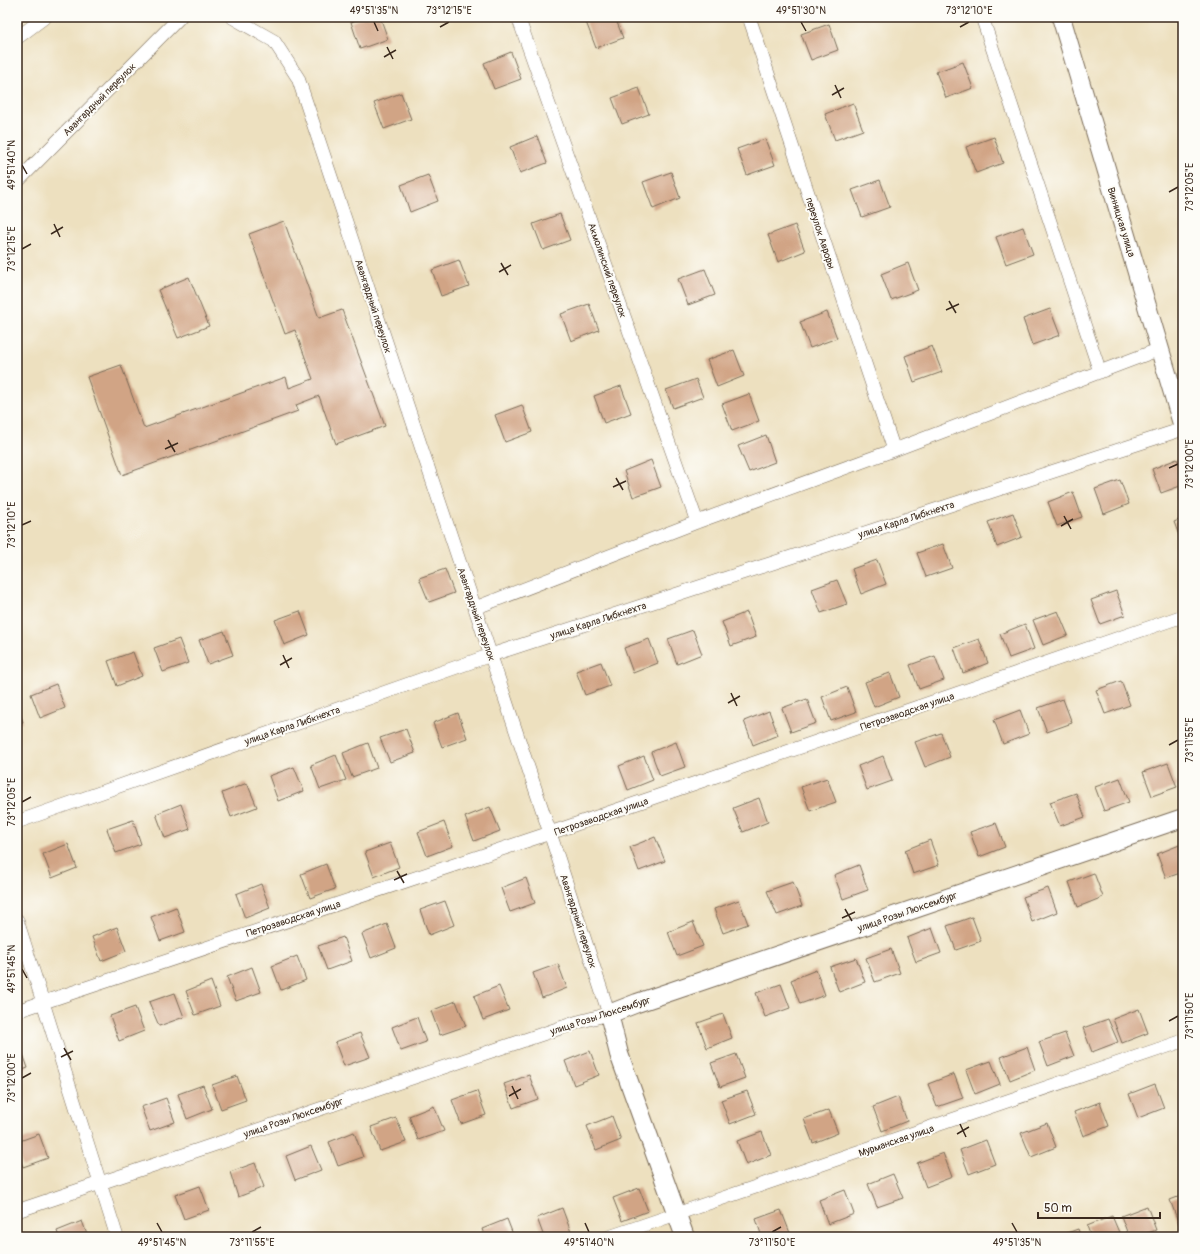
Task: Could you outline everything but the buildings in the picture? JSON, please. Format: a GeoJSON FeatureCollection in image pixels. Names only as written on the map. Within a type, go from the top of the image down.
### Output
{"type":"FeatureCollection","features":[{"type":"Feature","properties":{"kind":"main road","name":"Винницкая улица"},"geometry":{"type":"LineString","coordinates":[[1061,17],[1183,428]]}},
{"type":"Feature","properties":{"kind":"main road","name":"улица Розы Люксембург"},"geometry":{"type":"LineString","coordinates":[[609,1014],[652,998],[1183,818]]}},
{"type":"Feature","properties":{"kind":"main road","name":"Авангардный переулок"},"geometry":{"type":"LineString","coordinates":[[609,1014],[619,1054],[678,1214],[685,1237]]}},
{"type":"Feature","properties":{"kind":"street"},"geometry":{"type":"LineString","coordinates":[[17,38],[45,17]]}},
{"type":"Feature","properties":{"kind":"street","name":"Авангардный переулок"},"geometry":{"type":"LineString","coordinates":[[17,182],[180,17]]}},
{"type":"Feature","properties":{"kind":"street","name":"Авангардный переулок"},"geometry":{"type":"LineString","coordinates":[[232,17],[274,41],[298,78],[491,655],[609,1014]]}},
{"type":"Feature","properties":{"kind":"street","name":"Акмолинский переулок"},"geometry":{"type":"LineString","coordinates":[[518,17],[697,522]]}},
{"type":"Feature","properties":{"kind":"street","name":"переулок Авроры"},"geometry":{"type":"LineString","coordinates":[[749,17],[894,450]]}},
{"type":"Feature","properties":{"kind":"street"},"geometry":{"type":"LineString","coordinates":[[982,17],[1100,372]]}},
{"type":"Feature","properties":{"kind":"street"},"geometry":{"type":"LineString","coordinates":[[475,608],[697,522],[894,450],[1160,349]]}},
{"type":"Feature","properties":{"kind":"street","name":"улица Карла Либкнехта"},"geometry":{"type":"LineString","coordinates":[[17,822],[491,655],[1183,428]]}},
{"type":"Feature","properties":{"kind":"street","name":"Петрозаводская улица"},"geometry":{"type":"LineString","coordinates":[[17,1011],[550,833],[1183,616]]}},
{"type":"Feature","properties":{"kind":"street"},"geometry":{"type":"LineString","coordinates":[[17,920],[44,1001],[117,1237]]}},
{"type":"Feature","properties":{"kind":"street","name":"улица Розы Люксембург"},"geometry":{"type":"LineString","coordinates":[[17,1211],[99,1182],[578,1022],[609,1014]]}},
{"type":"Feature","properties":{"kind":"street","name":"Мурманская улица"},"geometry":{"type":"LineString","coordinates":[[609,1237],[1183,1041]]}}]}
